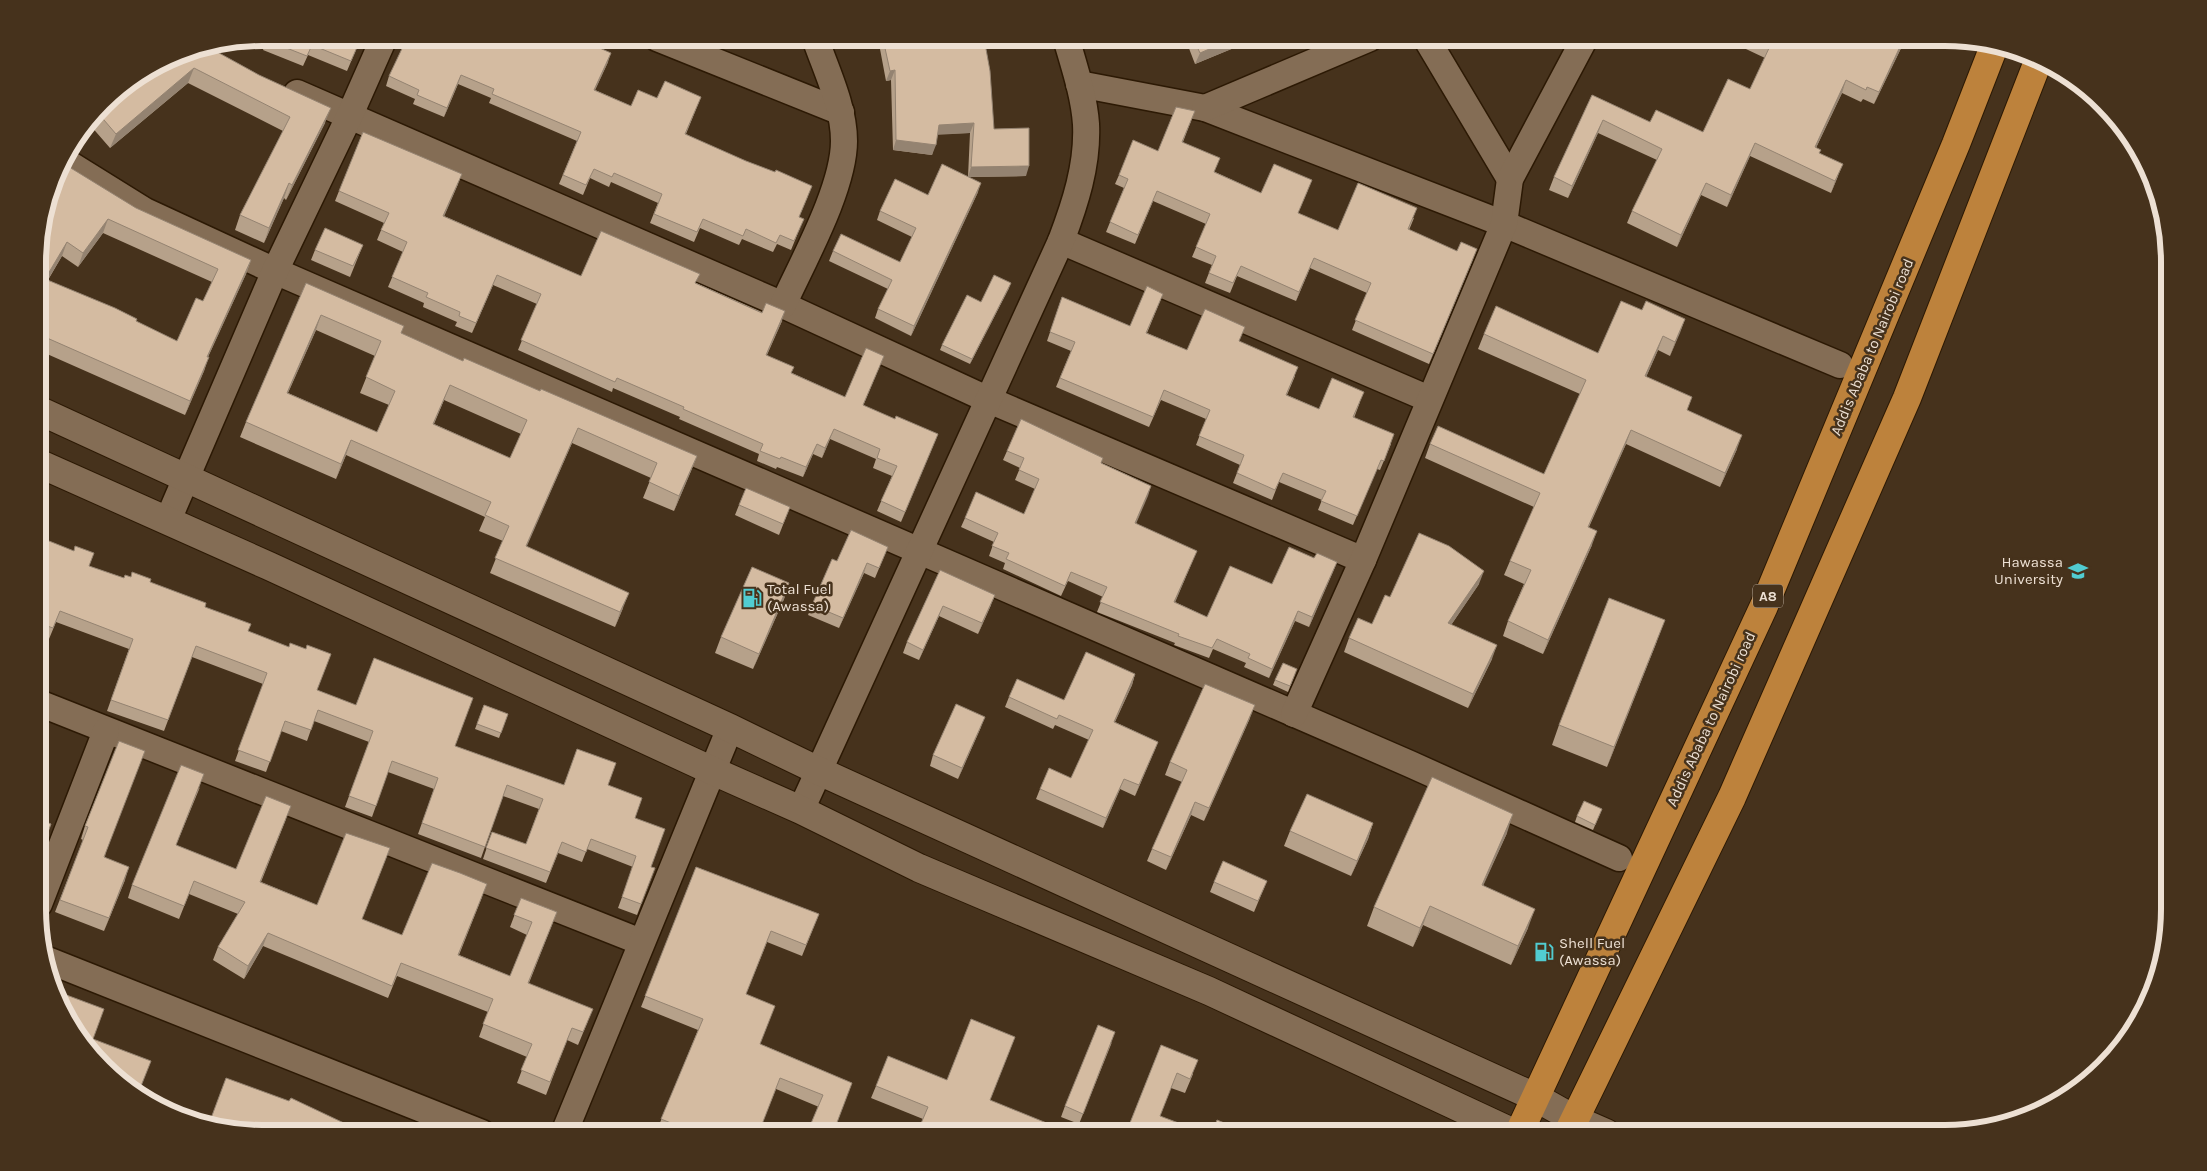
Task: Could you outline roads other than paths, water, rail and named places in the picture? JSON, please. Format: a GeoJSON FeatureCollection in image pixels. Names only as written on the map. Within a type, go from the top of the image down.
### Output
{"type":"FeatureCollection","features":[{"type":"Feature","properties":{"kind":"highway","name":"Addis Ababa to Nairobi road"},"geometry":{"type":"LineString","coordinates":[[1522,1125],[1764,606],[1993,52]]}},
{"type":"Feature","properties":{"kind":"highway"},"geometry":{"type":"LineString","coordinates":[[1571,1125],[1732,797],[1752,752],[1907,398],[2036,66]]}},
{"type":"Feature","properties":{"kind":"main road"},"geometry":{"type":"LineString","coordinates":[[46,414],[820,771],[1535,1096],[1570,1125]]}},
{"type":"Feature","properties":{"kind":"main road"},"geometry":{"type":"LineString","coordinates":[[46,467],[168,520],[713,772],[801,810],[919,868],[1209,991],[1497,1125]]}},
{"type":"Feature","properties":{"kind":"street"},"geometry":{"type":"LineString","coordinates":[[168,520],[275,271],[349,117],[380,46]]}},
{"type":"Feature","properties":{"kind":"street"},"geometry":{"type":"LineString","coordinates":[[677,46],[841,112]]}},
{"type":"Feature","properties":{"kind":"street"},"geometry":{"type":"LineString","coordinates":[[783,305],[836,187],[844,141],[841,112],[818,46]]}},
{"type":"Feature","properties":{"kind":"street"},"geometry":{"type":"LineString","coordinates":[[801,810],[1061,241],[1075,203],[1084,163],[1086,124],[1079,84],[1068,46]]}},
{"type":"Feature","properties":{"kind":"street"},"geometry":{"type":"LineString","coordinates":[[1205,108],[1351,46]]}},
{"type":"Feature","properties":{"kind":"street"},"geometry":{"type":"LineString","coordinates":[[1431,46],[1510,180]]}},
{"type":"Feature","properties":{"kind":"street"},"geometry":{"type":"LineString","coordinates":[[1294,714],[1363,560],[1504,224],[1510,180],[1581,46]]}},
{"type":"Feature","properties":{"kind":"street"},"geometry":{"type":"LineString","coordinates":[[1079,84],[1205,108],[1504,224],[1840,365]]}},
{"type":"Feature","properties":{"kind":"street"},"geometry":{"type":"LineString","coordinates":[[278,85],[783,305],[989,400],[1363,560]]}},
{"type":"Feature","properties":{"kind":"street"},"geometry":{"type":"LineString","coordinates":[[70,164],[145,211],[275,271],[1294,714],[1619,858]]}},
{"type":"Feature","properties":{"kind":"street"},"geometry":{"type":"LineString","coordinates":[[1061,241],[1430,399]]}},
{"type":"Feature","properties":{"kind":"street"},"geometry":{"type":"LineString","coordinates":[[46,706],[641,942]]}},
{"type":"Feature","properties":{"kind":"street"},"geometry":{"type":"LineString","coordinates":[[567,1125],[730,728]]}},
{"type":"Feature","properties":{"kind":"street"},"geometry":{"type":"LineString","coordinates":[[46,886],[106,731]]}},
{"type":"Feature","properties":{"kind":"street"},"geometry":{"type":"LineString","coordinates":[[53,962],[460,1125]]}},
{"type":"Feature","properties":{"kind":"place","name":"Hawassa University"},"geometry":{"type":"Point","coordinates":[2078,571]}},
{"type":"Feature","properties":{"kind":"place","name":"Total Fuel (Awassa)"},"geometry":{"type":"Point","coordinates":[752,598]}},
{"type":"Feature","properties":{"kind":"place","name":"Shell Fuel (Awassa)"},"geometry":{"type":"Point","coordinates":[1544,952]}}]}
